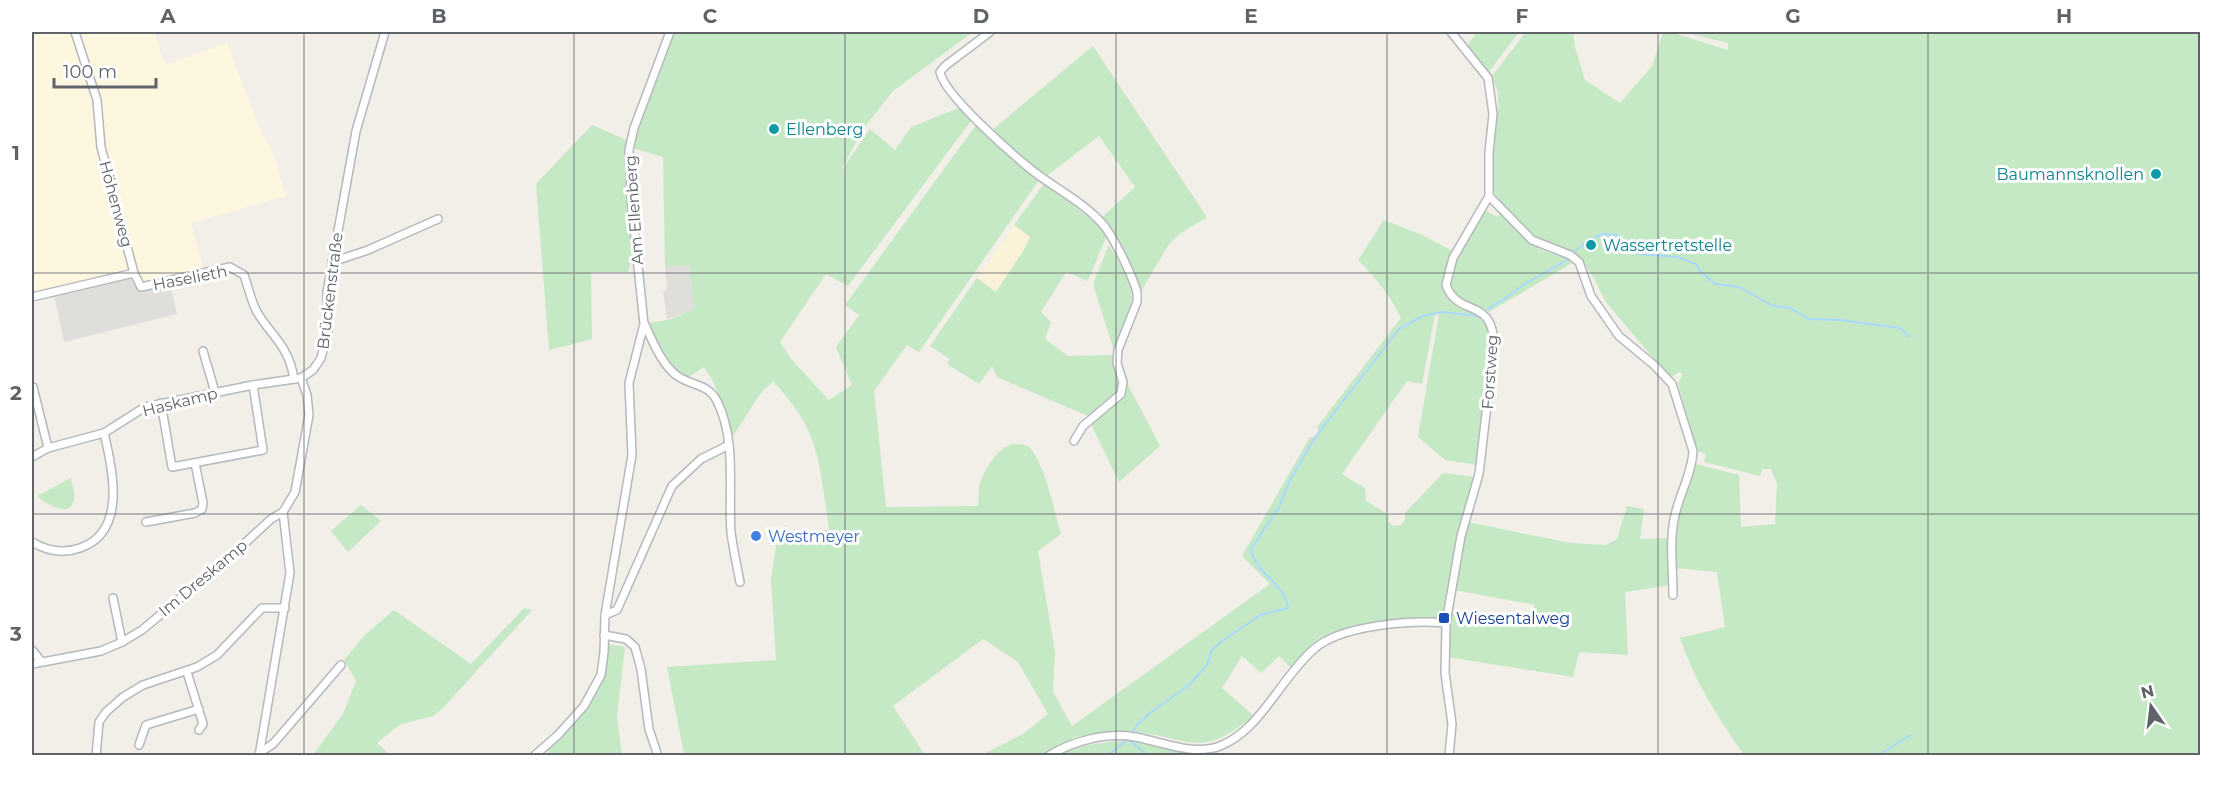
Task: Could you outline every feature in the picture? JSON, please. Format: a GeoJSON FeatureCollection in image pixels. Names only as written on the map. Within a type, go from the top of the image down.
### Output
{"type":"FeatureCollection","features":[{"type":"Feature","properties":{"kind":"street","name":"Höhenweg"},"geometry":{"type":"LineString","coordinates":[[75,32],[97,100],[101,147],[134,273]]}},
{"type":"Feature","properties":{"kind":"street","name":"Brückenstraße"},"geometry":{"type":"LineString","coordinates":[[298,378],[314,370],[321,358],[328,331],[327,292],[356,131],[385,32]]}},
{"type":"Feature","properties":{"kind":"street","name":"Am Ellenberg"},"geometry":{"type":"LineString","coordinates":[[670,32],[634,128],[629,150],[632,209],[645,324],[666,366],[677,377],[708,388],[717,400],[726,426],[729,444],[732,534],[740,582]]}},
{"type":"Feature","properties":{"kind":"street"},"geometry":{"type":"LineString","coordinates":[[990,32],[945,66],[940,72],[942,80],[954,99],[1032,170],[1085,209],[1104,227],[1137,292],[1137,302],[1118,350],[1118,363],[1123,382],[1120,394],[1083,426],[1074,441]]}},
{"type":"Feature","properties":{"kind":"street"},"geometry":{"type":"LineString","coordinates":[[1451,32],[1488,78],[1493,114],[1489,152],[1489,196],[1533,240],[1575,258],[1581,267],[1591,296],[1619,336],[1655,366],[1672,384],[1693,451],[1692,462],[1675,516],[1672,544],[1673,595]]}},
{"type":"Feature","properties":{"kind":"street","name":"Forstweg"},"geometry":{"type":"LineString","coordinates":[[1449,756],[1452,724],[1445,673],[1446,623],[1461,536],[1480,466],[1494,345],[1492,324],[1488,319],[1453,297],[1447,290],[1446,280],[1453,258],[1489,196]]}},
{"type":"Feature","properties":{"kind":"street"},"geometry":{"type":"LineString","coordinates":[[332,262],[438,219]]}},
{"type":"Feature","properties":{"kind":"street","name":"Haselieth"},"geometry":{"type":"LineString","coordinates":[[134,273],[141,287],[230,267],[244,275],[256,311],[282,345],[298,378]]}},
{"type":"Feature","properties":{"kind":"street"},"geometry":{"type":"LineString","coordinates":[[32,297],[134,273]]}},
{"type":"Feature","properties":{"kind":"street","name":"Am Ellenberg"},"geometry":{"type":"LineString","coordinates":[[534,756],[558,735],[584,706],[600,675],[604,652],[605,615],[632,455],[629,383],[645,324]]}},
{"type":"Feature","properties":{"kind":"street"},"geometry":{"type":"LineString","coordinates":[[203,351],[215,392]]}},
{"type":"Feature","properties":{"kind":"street"},"geometry":{"type":"LineString","coordinates":[[259,754],[290,573],[283,512],[295,492],[309,415],[307,394],[298,378]]}},
{"type":"Feature","properties":{"kind":"street","name":"Haskamp"},"geometry":{"type":"LineString","coordinates":[[32,457],[48,448],[104,433],[145,407],[298,378]]}},
{"type":"Feature","properties":{"kind":"street"},"geometry":{"type":"LineString","coordinates":[[161,403],[172,467],[263,450],[253,385]]}},
{"type":"Feature","properties":{"kind":"street"},"geometry":{"type":"LineString","coordinates":[[33,387],[48,448]]}},
{"type":"Feature","properties":{"kind":"street"},"geometry":{"type":"LineString","coordinates":[[32,542],[45,550],[70,552],[89,545],[104,532],[112,509],[112,468],[104,433]]}},
{"type":"Feature","properties":{"kind":"street"},"geometry":{"type":"LineString","coordinates":[[605,615],[617,610],[672,486],[701,459],[729,444]]}},
{"type":"Feature","properties":{"kind":"street"},"geometry":{"type":"LineString","coordinates":[[146,522],[195,513],[202,509],[203,503],[195,463]]}},
{"type":"Feature","properties":{"kind":"street","name":"Im Dreskamp"},"geometry":{"type":"LineString","coordinates":[[32,664],[102,651],[142,630],[231,556],[271,519],[283,512]]}},
{"type":"Feature","properties":{"kind":"street"},"geometry":{"type":"LineString","coordinates":[[113,598],[122,642]]}},
{"type":"Feature","properties":{"kind":"street"},"geometry":{"type":"LineString","coordinates":[[96,756],[99,722],[106,712],[123,697],[143,685],[188,672],[216,655],[262,608],[285,608]]}},
{"type":"Feature","properties":{"kind":"street"},"geometry":{"type":"LineString","coordinates":[[1048,756],[1065,746],[1080,741],[1130,737],[1190,749],[1210,749],[1222,745],[1254,723],[1298,664],[1327,639],[1356,630],[1391,624],[1428,621],[1446,623]]}},
{"type":"Feature","properties":{"kind":"street"},"geometry":{"type":"LineString","coordinates":[[604,635],[626,639],[635,647],[641,669],[649,729],[658,756]]}},
{"type":"Feature","properties":{"kind":"street"},"geometry":{"type":"LineString","coordinates":[[32,651],[41,661]]}},
{"type":"Feature","properties":{"kind":"street"},"geometry":{"type":"LineString","coordinates":[[259,754],[273,744],[341,665]]}},
{"type":"Feature","properties":{"kind":"street"},"geometry":{"type":"LineString","coordinates":[[188,672],[203,724],[199,730]]}},
{"type":"Feature","properties":{"kind":"street"},"geometry":{"type":"LineString","coordinates":[[139,745],[147,726],[199,709]]}},
{"type":"Feature","properties":{"kind":"shaded area"},"geometry":{"type":"Polygon","coordinates":[[[32,32],[154,32],[165,65],[227,43],[259,127],[274,156],[286,196],[191,223],[204,270],[142,284],[135,266],[124,271],[32,293],[32,32]]]}},
{"type":"Feature","properties":{"kind":"shaded area"},"geometry":{"type":"Polygon","coordinates":[[[665,266],[689,266],[694,309],[667,319],[663,291],[667,289],[665,266]]]}},
{"type":"Feature","properties":{"kind":"shaded area"},"geometry":{"type":"Polygon","coordinates":[[[129,277],[138,291],[170,284],[177,314],[64,342],[54,295],[129,277]]]}},
{"type":"Feature","properties":{"kind":"green space"},"geometry":{"type":"Polygon","coordinates":[[[672,32],[973,32],[893,91],[864,128],[838,175],[870,129],[895,150],[911,127],[959,108],[971,117],[971,121],[848,286],[826,274],[780,342],[792,360],[829,400],[852,385],[836,347],[859,315],[845,305],[976,125],[1037,177],[1039,180],[919,352],[907,345],[874,391],[886,507],[978,506],[979,487],[984,474],[992,460],[1003,449],[1009,445],[1025,445],[1031,448],[1037,458],[1049,490],[1061,534],[1038,551],[1055,652],[1053,692],[1072,726],[1270,584],[1242,556],[1310,437],[1314,437],[1319,432],[1317,427],[1401,318],[1382,287],[1358,260],[1384,220],[1422,235],[1455,252],[1445,275],[1443,283],[1445,289],[1455,300],[1484,318],[1490,333],[1477,465],[1445,460],[1418,437],[1439,314],[1435,315],[1422,384],[1407,381],[1342,474],[1365,488],[1366,501],[1389,515],[1388,522],[1393,526],[1401,525],[1405,520],[1405,513],[1443,473],[1475,477],[1458,534],[1442,618],[1413,618],[1346,628],[1320,638],[1291,668],[1279,656],[1261,673],[1242,656],[1222,688],[1254,716],[1236,729],[1209,742],[1186,742],[1129,731],[1104,732],[1072,738],[1074,747],[1116,741],[1136,741],[1207,755],[982,755],[1023,734],[1048,714],[1018,662],[983,639],[893,706],[925,755],[681,755],[684,754],[667,667],[776,660],[771,579],[776,545],[829,529],[821,476],[811,437],[791,402],[773,381],[760,394],[733,436],[714,383],[704,367],[687,378],[679,374],[667,362],[649,323],[671,319],[694,309],[689,266],[665,266],[663,157],[633,148],[637,128],[672,32]]]}},
{"type":"Feature","properties":{"kind":"green space"},"geometry":{"type":"Polygon","coordinates":[[[1477,32],[1519,32],[1488,73],[1467,46],[1477,32]]]}},
{"type":"Feature","properties":{"kind":"green space"},"geometry":{"type":"Polygon","coordinates":[[[1526,32],[1573,32],[1585,80],[1620,103],[1652,66],[1663,32],[1670,32],[1728,50],[1728,43],[1684,32],[2200,32],[2200,755],[1744,755],[1708,699],[1680,638],[1725,627],[1717,572],[1675,568],[1677,517],[1693,466],[1696,464],[1739,475],[1741,527],[1775,524],[1777,484],[1771,469],[1762,469],[1760,476],[1704,462],[1706,454],[1697,451],[1678,383],[1683,374],[1679,372],[1670,378],[1605,301],[1594,278],[1577,254],[1544,242],[1529,232],[1496,198],[1492,181],[1498,93],[1492,76],[1526,32]]]}},
{"type":"Feature","properties":{"kind":"green space"},"geometry":{"type":"Polygon","coordinates":[[[1093,46],[1207,217],[1181,233],[1169,244],[1140,293],[1137,281],[1107,224],[1101,218],[1135,187],[1099,136],[1045,177],[992,130],[1093,46]]]}},
{"type":"Feature","properties":{"kind":"green space"},"geometry":{"type":"Polygon","coordinates":[[[592,125],[627,140],[627,174],[635,249],[628,272],[591,272],[592,339],[549,350],[536,184],[592,125]]]}},
{"type":"Feature","properties":{"kind":"green space"},"geometry":{"type":"Polygon","coordinates":[[[1048,184],[1101,228],[1106,237],[1088,281],[1066,272],[1041,312],[1051,322],[1045,339],[1068,356],[1114,355],[1119,383],[1117,393],[1088,416],[997,377],[992,366],[979,384],[947,364],[950,359],[930,346],[977,278],[996,291],[1030,237],[1014,225],[1043,185],[1048,184]]]}},
{"type":"Feature","properties":{"kind":"green space"},"geometry":{"type":"Polygon","coordinates":[[[1486,211],[1498,217],[1501,213],[1539,249],[1574,262],[1489,312],[1456,295],[1450,284],[1451,275],[1461,251],[1486,211]]]}},
{"type":"Feature","properties":{"kind":"green space"},"geometry":{"type":"Polygon","coordinates":[[[1109,245],[1127,277],[1132,296],[1127,320],[1114,351],[1093,284],[1109,245]]]}},
{"type":"Feature","properties":{"kind":"green space"},"geometry":{"type":"Polygon","coordinates":[[[1126,381],[1160,446],[1119,482],[1091,424],[1123,396],[1126,381]]]}},
{"type":"Feature","properties":{"kind":"green space"},"geometry":{"type":"Polygon","coordinates":[[[71,478],[74,499],[68,508],[57,508],[37,496],[71,478]]]}},
{"type":"Feature","properties":{"kind":"green space"},"geometry":{"type":"Polygon","coordinates":[[[361,505],[381,521],[348,552],[331,531],[361,505]]]}},
{"type":"Feature","properties":{"kind":"green space"},"geometry":{"type":"Polygon","coordinates":[[[1627,506],[1644,509],[1640,539],[1671,538],[1671,585],[1625,592],[1628,655],[1579,652],[1573,677],[1447,657],[1450,614],[1532,627],[1534,605],[1455,590],[1468,522],[1570,543],[1606,545],[1617,539],[1627,506]]]}},
{"type":"Feature","properties":{"kind":"green space"},"geometry":{"type":"Polygon","coordinates":[[[524,608],[532,610],[443,708],[433,716],[399,725],[377,743],[390,755],[313,755],[343,714],[356,681],[344,660],[365,635],[394,610],[471,664],[524,608]]]}},
{"type":"Feature","properties":{"kind":"green space"},"geometry":{"type":"Polygon","coordinates":[[[608,644],[625,647],[617,717],[622,755],[552,755],[545,748],[580,716],[599,687],[604,672],[608,644]]]}},
{"type":"Feature","properties":{"kind":"sand"},"geometry":{"type":"Polygon","coordinates":[[[1014,225],[1030,237],[996,292],[977,278],[1014,225]]]}},
{"type":"Feature","properties":{"kind":"waterway"},"geometry":{"type":"LineString","coordinates":[[1575,251],[1602,234],[1617,235],[1638,254],[1677,257],[1696,264],[1700,271],[1715,284],[1739,287],[1773,306],[1790,308],[1809,319],[1839,320],[1900,328],[1910,337]]}},
{"type":"Feature","properties":{"kind":"waterway"},"geometry":{"type":"LineString","coordinates":[[1488,309],[1523,285],[1569,259]]}},
{"type":"Feature","properties":{"kind":"waterway"},"geometry":{"type":"LineString","coordinates":[[1107,756],[1128,739],[1137,725],[1150,713],[1188,686],[1207,665],[1212,650],[1221,642],[1260,615],[1288,608],[1282,592],[1258,565],[1251,549],[1279,507],[1290,480],[1316,436],[1399,329],[1423,316],[1442,312],[1478,316]]}},
{"type":"Feature","properties":{"kind":"waterway"},"geometry":{"type":"LineString","coordinates":[[1877,756],[1911,735]]}},
{"type":"Feature","properties":{"kind":"waterway"},"geometry":{"type":"LineString","coordinates":[[1128,739],[1148,756]]}},
{"type":"Feature","properties":{"kind":"place","name":"Ellenberg"},"geometry":{"type":"Point","coordinates":[774,129]}},
{"type":"Feature","properties":{"kind":"place","name":"Baumannsknollen"},"geometry":{"type":"Point","coordinates":[2156,174]}},
{"type":"Feature","properties":{"kind":"place","name":"Wassertretstelle"},"geometry":{"type":"Point","coordinates":[1591,245]}},
{"type":"Feature","properties":{"kind":"place","name":"Westmeyer"},"geometry":{"type":"Point","coordinates":[756,536]}},
{"type":"Feature","properties":{"kind":"place","name":"Wiesentalweg"},"geometry":{"type":"Point","coordinates":[1444,618]}}]}
